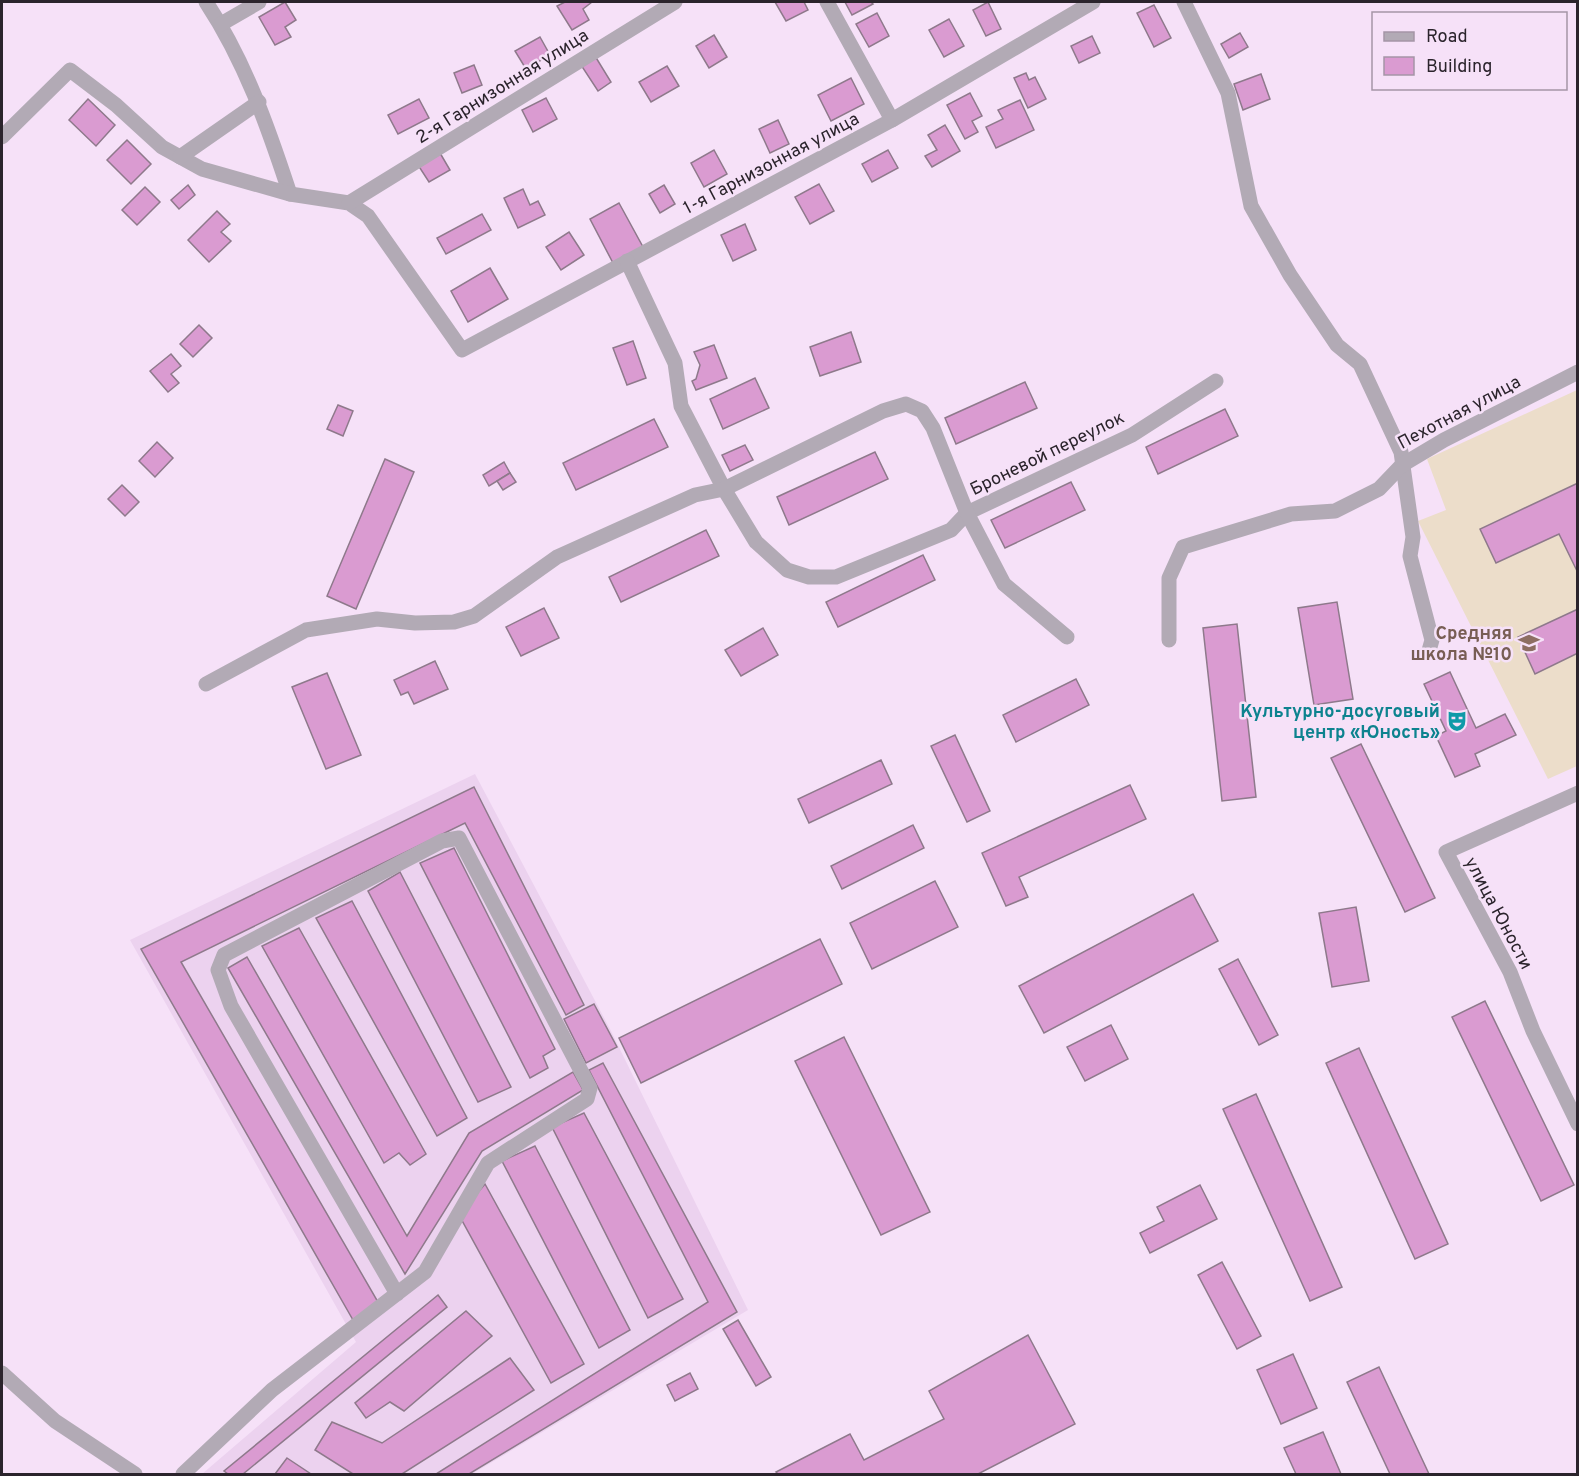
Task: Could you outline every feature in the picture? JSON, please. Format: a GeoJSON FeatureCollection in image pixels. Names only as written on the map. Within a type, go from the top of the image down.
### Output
{"type":"FeatureCollection","features":[{"type":"Feature","properties":{"kind":"street"},"geometry":{"type":"LineString","coordinates":[[206,2],[221,24],[260,102],[290,194]]}},
{"type":"Feature","properties":{"kind":"street"},"geometry":{"type":"LineString","coordinates":[[221,24],[259,2]]}},
{"type":"Feature","properties":{"kind":"street","name":"2-я Гарнизонная улица"},"geometry":{"type":"LineString","coordinates":[[349,203],[675,2]]}},
{"type":"Feature","properties":{"kind":"street"},"geometry":{"type":"LineString","coordinates":[[828,2],[891,120]]}},
{"type":"Feature","properties":{"kind":"street","name":"1-я Гарнизонная улица"},"geometry":{"type":"LineString","coordinates":[[349,203],[368,216],[462,350],[891,120],[1093,2]]}},
{"type":"Feature","properties":{"kind":"street"},"geometry":{"type":"LineString","coordinates":[[1184,2],[1228,93],[1251,206],[1290,275],[1337,345],[1360,364],[1401,452],[1413,537],[1410,556],[1432,640],[1428,654]]}},
{"type":"Feature","properties":{"kind":"street"},"geometry":{"type":"LineString","coordinates":[[2,137],[70,70],[116,105],[162,147],[202,169],[290,194],[349,203]]}},
{"type":"Feature","properties":{"kind":"street"},"geometry":{"type":"LineString","coordinates":[[180,157],[260,102]]}},
{"type":"Feature","properties":{"kind":"street","name":"Броневой переулок"},"geometry":{"type":"LineString","coordinates":[[627,261],[675,363],[681,406],[724,489],[756,542],[787,570],[809,578],[836,577],[951,530],[967,513],[1132,435],[1216,381]]}},
{"type":"Feature","properties":{"kind":"street","name":"Пехотная улица"},"geometry":{"type":"LineString","coordinates":[[1169,640],[1169,578],[1183,547],[1291,514],[1335,511],[1379,489],[1402,465],[1444,440],[1578,372]]}},
{"type":"Feature","properties":{"kind":"street"},"geometry":{"type":"LineString","coordinates":[[206,684],[306,630],[377,619],[415,623],[454,622],[474,616],[557,557],[695,495],[724,489],[883,411],[906,404],[922,411],[933,428],[967,513],[1004,584],[1067,637]]}},
{"type":"Feature","properties":{"kind":"street","name":"улица Юности"},"geometry":{"type":"LineString","coordinates":[[1578,793],[1446,852],[1510,972],[1533,1030],[1578,1124]]}},
{"type":"Feature","properties":{"kind":"street"},"geometry":{"type":"LineString","coordinates":[[183,1474],[272,1390],[397,1294],[425,1272],[488,1163],[587,1099],[590,1094],[584,1077],[459,838],[442,841],[224,955],[218,970],[231,1006],[397,1294]]}},
{"type":"Feature","properties":{"kind":"street"},"geometry":{"type":"LineString","coordinates":[[2,1373],[55,1421],[135,1474]]}},
{"type":"Feature","properties":{"kind":"shaded area","name":"Средняя школа №10"},"geometry":{"type":"Polygon","coordinates":[[[1577,390],[1577,766],[1548,779],[1418,521],[1446,510],[1427,459],[1577,390]]]}},
{"type":"Feature","properties":{"kind":"shaded area"},"geometry":{"type":"Polygon","coordinates":[[[475,774],[610,1029],[748,1310],[472,1474],[202,1474],[356,1342],[130,940],[475,774]]]}},
{"type":"Feature","properties":{"kind":"building"},"geometry":{"type":"Polygon","coordinates":[[[285,2],[296,20],[285,27],[291,37],[275,45],[259,17],[285,2]]]}},
{"type":"Feature","properties":{"kind":"building"},"geometry":{"type":"Polygon","coordinates":[[[565,2],[592,2],[583,9],[589,20],[572,30],[557,6],[565,2]]]}},
{"type":"Feature","properties":{"kind":"building"},"geometry":{"type":"Polygon","coordinates":[[[775,2],[804,2],[808,10],[786,21],[775,2]]]}},
{"type":"Feature","properties":{"kind":"building"},"geometry":{"type":"Polygon","coordinates":[[[845,2],[871,2],[873,4],[852,15],[845,2]]]}},
{"type":"Feature","properties":{"kind":"building"},"geometry":{"type":"Polygon","coordinates":[[[988,2],[1001,29],[986,36],[973,10],[988,2]]]}},
{"type":"Feature","properties":{"kind":"building"},"geometry":{"type":"Polygon","coordinates":[[[1154,5],[1171,38],[1154,47],[1137,13],[1154,5]]]}},
{"type":"Feature","properties":{"kind":"building"},"geometry":{"type":"Polygon","coordinates":[[[877,13],[889,36],[869,47],[856,24],[877,13]]]}},
{"type":"Feature","properties":{"kind":"building"},"geometry":{"type":"Polygon","coordinates":[[[949,19],[964,46],[944,57],[929,30],[949,19]]]}},
{"type":"Feature","properties":{"kind":"building"},"geometry":{"type":"Polygon","coordinates":[[[1240,33],[1248,47],[1229,58],[1221,44],[1240,33]]]}},
{"type":"Feature","properties":{"kind":"building"},"geometry":{"type":"Polygon","coordinates":[[[714,35],[727,57],[709,68],[696,46],[714,35]]]}},
{"type":"Feature","properties":{"kind":"building"},"geometry":{"type":"Polygon","coordinates":[[[1092,36],[1100,53],[1079,63],[1071,46],[1092,36]]]}},
{"type":"Feature","properties":{"kind":"building"},"geometry":{"type":"Polygon","coordinates":[[[540,37],[550,55],[526,69],[515,51],[540,37]]]}},
{"type":"Feature","properties":{"kind":"building"},"geometry":{"type":"Polygon","coordinates":[[[595,56],[611,82],[598,91],[581,65],[595,56]]]}},
{"type":"Feature","properties":{"kind":"building"},"geometry":{"type":"Polygon","coordinates":[[[474,65],[482,85],[462,93],[454,73],[474,65]]]}},
{"type":"Feature","properties":{"kind":"building"},"geometry":{"type":"Polygon","coordinates":[[[667,66],[679,86],[651,102],[639,82],[667,66]]]}},
{"type":"Feature","properties":{"kind":"building"},"geometry":{"type":"Polygon","coordinates":[[[1026,73],[1029,80],[1035,77],[1046,99],[1028,108],[1014,78],[1026,73]]]}},
{"type":"Feature","properties":{"kind":"building"},"geometry":{"type":"Polygon","coordinates":[[[1261,74],[1270,99],[1243,110],[1234,84],[1261,74]]]}},
{"type":"Feature","properties":{"kind":"building"},"geometry":{"type":"Polygon","coordinates":[[[851,78],[864,104],[831,121],[818,95],[851,78]]]}},
{"type":"Feature","properties":{"kind":"building"},"geometry":{"type":"Polygon","coordinates":[[[970,93],[982,116],[972,121],[978,132],[965,139],[947,105],[970,93]]]}},
{"type":"Feature","properties":{"kind":"building"},"geometry":{"type":"Polygon","coordinates":[[[546,98],[557,119],[533,132],[522,110],[546,98]]]}},
{"type":"Feature","properties":{"kind":"building"},"geometry":{"type":"Polygon","coordinates":[[[88,99],[115,125],[96,146],[69,120],[88,99]]]}},
{"type":"Feature","properties":{"kind":"building"},"geometry":{"type":"Polygon","coordinates":[[[419,99],[429,118],[398,134],[388,115],[419,99]]]}},
{"type":"Feature","properties":{"kind":"building"},"geometry":{"type":"Polygon","coordinates":[[[1020,100],[1034,130],[996,148],[986,127],[1003,119],[998,110],[1020,100]]]}},
{"type":"Feature","properties":{"kind":"building"},"geometry":{"type":"Polygon","coordinates":[[[778,120],[789,144],[770,153],[759,129],[778,120]]]}},
{"type":"Feature","properties":{"kind":"building"},"geometry":{"type":"Polygon","coordinates":[[[945,125],[960,151],[932,167],[925,156],[937,150],[928,135],[945,125]]]}},
{"type":"Feature","properties":{"kind":"building"},"geometry":{"type":"Polygon","coordinates":[[[127,140],[151,164],[131,184],[107,160],[127,140]]]}},
{"type":"Feature","properties":{"kind":"building"},"geometry":{"type":"Polygon","coordinates":[[[714,150],[727,174],[704,187],[691,163],[714,150]]]}},
{"type":"Feature","properties":{"kind":"building"},"geometry":{"type":"Polygon","coordinates":[[[888,150],[898,168],[872,182],[862,164],[888,150]]]}},
{"type":"Feature","properties":{"kind":"building"},"geometry":{"type":"Polygon","coordinates":[[[440,153],[450,170],[429,182],[418,165],[440,153]]]}},
{"type":"Feature","properties":{"kind":"building"},"geometry":{"type":"Polygon","coordinates":[[[819,184],[834,211],[810,224],[795,197],[819,184]]]}},
{"type":"Feature","properties":{"kind":"building"},"geometry":{"type":"Polygon","coordinates":[[[188,185],[195,195],[179,209],[171,200],[188,185]]]}},
{"type":"Feature","properties":{"kind":"building"},"geometry":{"type":"Polygon","coordinates":[[[664,185],[675,204],[660,213],[649,194],[664,185]]]}},
{"type":"Feature","properties":{"kind":"building"},"geometry":{"type":"Polygon","coordinates":[[[145,187],[160,202],[137,225],[122,210],[145,187]]]}},
{"type":"Feature","properties":{"kind":"building"},"geometry":{"type":"Polygon","coordinates":[[[523,189],[530,205],[538,201],[545,215],[518,228],[504,198],[523,189]]]}},
{"type":"Feature","properties":{"kind":"building"},"geometry":{"type":"Polygon","coordinates":[[[619,203],[643,247],[613,263],[590,219],[619,203]]]}},
{"type":"Feature","properties":{"kind":"building"},"geometry":{"type":"Polygon","coordinates":[[[217,211],[230,224],[221,232],[231,241],[209,262],[188,240],[217,211]]]}},
{"type":"Feature","properties":{"kind":"building"},"geometry":{"type":"Polygon","coordinates":[[[482,214],[491,230],[446,254],[437,238],[482,214]]]}},
{"type":"Feature","properties":{"kind":"building"},"geometry":{"type":"Polygon","coordinates":[[[745,224],[756,250],[733,261],[721,235],[745,224]]]}},
{"type":"Feature","properties":{"kind":"building"},"geometry":{"type":"Polygon","coordinates":[[[569,232],[584,255],[561,270],[546,247],[569,232]]]}},
{"type":"Feature","properties":{"kind":"building"},"geometry":{"type":"Polygon","coordinates":[[[490,268],[508,299],[468,322],[451,291],[490,268]]]}},
{"type":"Feature","properties":{"kind":"building"},"geometry":{"type":"Polygon","coordinates":[[[199,325],[212,338],[193,357],[180,344],[199,325]]]}},
{"type":"Feature","properties":{"kind":"building"},"geometry":{"type":"Polygon","coordinates":[[[851,332],[861,362],[820,376],[810,347],[851,332]]]}},
{"type":"Feature","properties":{"kind":"building"},"geometry":{"type":"Polygon","coordinates":[[[633,341],[646,378],[627,385],[613,348],[633,341]]]}},
{"type":"Feature","properties":{"kind":"building"},"geometry":{"type":"Polygon","coordinates":[[[714,345],[727,378],[696,390],[692,381],[696,379],[700,365],[694,352],[714,345]]]}},
{"type":"Feature","properties":{"kind":"building"},"geometry":{"type":"Polygon","coordinates":[[[171,354],[181,366],[171,374],[179,383],[168,392],[150,371],[171,354]]]}},
{"type":"Feature","properties":{"kind":"building"},"geometry":{"type":"Polygon","coordinates":[[[755,378],[769,408],[723,429],[710,399],[755,378]]]}},
{"type":"Feature","properties":{"kind":"building"},"geometry":{"type":"Polygon","coordinates":[[[1025,382],[1037,408],[956,444],[945,418],[1025,382]]]}},
{"type":"Feature","properties":{"kind":"building"},"geometry":{"type":"Polygon","coordinates":[[[338,405],[353,411],[343,436],[327,429],[338,405]]]}},
{"type":"Feature","properties":{"kind":"building"},"geometry":{"type":"Polygon","coordinates":[[[1225,409],[1238,436],[1158,474],[1146,447],[1225,409]]]}},
{"type":"Feature","properties":{"kind":"building"},"geometry":{"type":"Polygon","coordinates":[[[654,419],[668,447],[576,490],[563,463],[654,419]]]}},
{"type":"Feature","properties":{"kind":"building"},"geometry":{"type":"Polygon","coordinates":[[[157,442],[173,458],[155,477],[139,461],[157,442]]]}},
{"type":"Feature","properties":{"kind":"building"},"geometry":{"type":"Polygon","coordinates":[[[745,445],[753,460],[730,471],[722,455],[745,445]]]}},
{"type":"Feature","properties":{"kind":"building"},"geometry":{"type":"Polygon","coordinates":[[[875,452],[888,479],[789,525],[777,497],[875,452]]]}},
{"type":"Feature","properties":{"kind":"building"},"geometry":{"type":"Polygon","coordinates":[[[385,459],[414,472],[356,609],[327,596],[385,459]]]}},
{"type":"Feature","properties":{"kind":"building"},"geometry":{"type":"Polygon","coordinates":[[[504,462],[510,473],[489,486],[483,475],[504,462]]]}},
{"type":"Feature","properties":{"kind":"building"},"geometry":{"type":"Polygon","coordinates":[[[510,473],[516,482],[503,490],[497,481],[510,473]]]}},
{"type":"Feature","properties":{"kind":"building"},"geometry":{"type":"Polygon","coordinates":[[[1071,482],[1085,510],[1005,548],[991,520],[1071,482]]]}},
{"type":"Feature","properties":{"kind":"building"},"geometry":{"type":"Polygon","coordinates":[[[1578,483],[1578,573],[1559,534],[1496,563],[1480,529],[1578,483]]]}},
{"type":"Feature","properties":{"kind":"building"},"geometry":{"type":"Polygon","coordinates":[[[122,485],[139,502],[125,516],[108,499],[122,485]]]}},
{"type":"Feature","properties":{"kind":"building"},"geometry":{"type":"Polygon","coordinates":[[[706,530],[719,556],[621,602],[609,577],[706,530]]]}},
{"type":"Feature","properties":{"kind":"building"},"geometry":{"type":"Polygon","coordinates":[[[923,555],[935,580],[838,627],[826,602],[923,555]]]}},
{"type":"Feature","properties":{"kind":"building"},"geometry":{"type":"Polygon","coordinates":[[[1337,602],[1353,699],[1314,705],[1298,608],[1337,602]]]}},
{"type":"Feature","properties":{"kind":"building"},"geometry":{"type":"Polygon","coordinates":[[[544,608],[559,638],[521,656],[506,627],[544,608]]]}},
{"type":"Feature","properties":{"kind":"building"},"geometry":{"type":"Polygon","coordinates":[[[1578,609],[1578,653],[1535,674],[1518,637],[1578,609]]]}},
{"type":"Feature","properties":{"kind":"building"},"geometry":{"type":"Polygon","coordinates":[[[1237,624],[1256,797],[1222,801],[1203,628],[1237,624]]]}},
{"type":"Feature","properties":{"kind":"building"},"geometry":{"type":"Polygon","coordinates":[[[763,628],[778,655],[741,676],[725,650],[763,628]]]}},
{"type":"Feature","properties":{"kind":"building"},"geometry":{"type":"Polygon","coordinates":[[[435,661],[448,689],[414,704],[408,692],[401,695],[394,680],[435,661]]]}},
{"type":"Feature","properties":{"kind":"building","name":"Культурно-досуговый центр «Юность»"},"geometry":{"type":"Polygon","coordinates":[[[1450,672],[1476,728],[1505,714],[1516,735],[1475,754],[1480,766],[1455,777],[1436,736],[1446,731],[1424,684],[1450,672]]]}},
{"type":"Feature","properties":{"kind":"building"},"geometry":{"type":"Polygon","coordinates":[[[327,673],[361,755],[326,769],[292,687],[327,673]]]}},
{"type":"Feature","properties":{"kind":"building"},"geometry":{"type":"Polygon","coordinates":[[[1076,679],[1089,705],[1016,742],[1003,715],[1076,679]]]}},
{"type":"Feature","properties":{"kind":"building"},"geometry":{"type":"Polygon","coordinates":[[[955,735],[990,811],[967,822],[931,746],[955,735]]]}},
{"type":"Feature","properties":{"kind":"building"},"geometry":{"type":"Polygon","coordinates":[[[1361,744],[1435,898],[1405,912],[1331,758],[1361,744]]]}},
{"type":"Feature","properties":{"kind":"building"},"geometry":{"type":"Polygon","coordinates":[[[881,760],[892,784],[809,823],[798,799],[881,760]]]}},
{"type":"Feature","properties":{"kind":"building"},"geometry":{"type":"Polygon","coordinates":[[[1130,785],[1146,819],[1019,877],[1028,897],[1006,906],[982,853],[1130,785]]]}},
{"type":"Feature","properties":{"kind":"building"},"geometry":{"type":"Polygon","coordinates":[[[474,787],[584,1005],[566,1015],[465,823],[181,962],[378,1302],[353,1320],[141,949],[474,787]]]}},
{"type":"Feature","properties":{"kind":"building"},"geometry":{"type":"Polygon","coordinates":[[[913,825],[924,848],[842,889],[831,866],[913,825]]]}},
{"type":"Feature","properties":{"kind":"building"},"geometry":{"type":"Polygon","coordinates":[[[454,848],[555,1049],[543,1056],[548,1068],[530,1078],[420,863],[454,848]]]}},
{"type":"Feature","properties":{"kind":"building"},"geometry":{"type":"Polygon","coordinates":[[[400,872],[511,1087],[478,1102],[368,891],[400,872]]]}},
{"type":"Feature","properties":{"kind":"building"},"geometry":{"type":"Polygon","coordinates":[[[935,881],[958,927],[872,969],[850,923],[935,881]]]}},
{"type":"Feature","properties":{"kind":"building"},"geometry":{"type":"Polygon","coordinates":[[[1193,894],[1218,941],[1044,1033],[1019,986],[1193,894]]]}},
{"type":"Feature","properties":{"kind":"building"},"geometry":{"type":"Polygon","coordinates":[[[352,901],[467,1118],[437,1136],[316,918],[352,901]]]}},
{"type":"Feature","properties":{"kind":"building"},"geometry":{"type":"Polygon","coordinates":[[[1356,907],[1369,981],[1332,987],[1319,913],[1356,907]]]}},
{"type":"Feature","properties":{"kind":"building"},"geometry":{"type":"Polygon","coordinates":[[[299,928],[426,1154],[410,1165],[399,1153],[384,1163],[262,946],[299,928]]]}},
{"type":"Feature","properties":{"kind":"building"},"geometry":{"type":"Polygon","coordinates":[[[820,939],[842,984],[641,1083],[619,1038],[820,939]]]}},
{"type":"Feature","properties":{"kind":"building"},"geometry":{"type":"Polygon","coordinates":[[[247,957],[407,1236],[469,1133],[573,1072],[583,1090],[482,1151],[405,1274],[228,968],[247,957]]]}},
{"type":"Feature","properties":{"kind":"building"},"geometry":{"type":"Polygon","coordinates":[[[1238,959],[1278,1035],[1259,1045],[1219,969],[1238,959]]]}},
{"type":"Feature","properties":{"kind":"building"},"geometry":{"type":"Polygon","coordinates":[[[1485,1001],[1574,1185],[1541,1201],[1452,1017],[1485,1001]]]}},
{"type":"Feature","properties":{"kind":"building"},"geometry":{"type":"Polygon","coordinates":[[[594,1004],[617,1047],[586,1063],[564,1019],[594,1004]]]}},
{"type":"Feature","properties":{"kind":"building"},"geometry":{"type":"Polygon","coordinates":[[[1111,1025],[1128,1059],[1085,1081],[1067,1047],[1111,1025]]]}},
{"type":"Feature","properties":{"kind":"building"},"geometry":{"type":"Polygon","coordinates":[[[844,1037],[930,1212],[881,1235],[795,1061],[844,1037]]]}},
{"type":"Feature","properties":{"kind":"building"},"geometry":{"type":"Polygon","coordinates":[[[1359,1048],[1448,1244],[1415,1259],[1326,1063],[1359,1048]]]}},
{"type":"Feature","properties":{"kind":"building"},"geometry":{"type":"Polygon","coordinates":[[[603,1063],[737,1312],[469,1474],[436,1474],[708,1302],[589,1070],[603,1063]]]}},
{"type":"Feature","properties":{"kind":"building"},"geometry":{"type":"Polygon","coordinates":[[[1256,1094],[1342,1287],[1310,1301],[1223,1109],[1256,1094]]]}},
{"type":"Feature","properties":{"kind":"building"},"geometry":{"type":"Polygon","coordinates":[[[584,1113],[683,1299],[648,1318],[552,1127],[584,1113]]]}},
{"type":"Feature","properties":{"kind":"building"},"geometry":{"type":"Polygon","coordinates":[[[535,1146],[630,1330],[599,1348],[502,1161],[535,1146]]]}},
{"type":"Feature","properties":{"kind":"building"},"geometry":{"type":"Polygon","coordinates":[[[485,1184],[584,1364],[551,1383],[459,1215],[485,1184]]]}},
{"type":"Feature","properties":{"kind":"building"},"geometry":{"type":"Polygon","coordinates":[[[1200,1185],[1217,1219],[1150,1253],[1140,1233],[1164,1221],[1157,1207],[1200,1185]]]}},
{"type":"Feature","properties":{"kind":"building"},"geometry":{"type":"Polygon","coordinates":[[[1222,1262],[1261,1336],[1237,1349],[1198,1275],[1222,1262]]]}},
{"type":"Feature","properties":{"kind":"building"},"geometry":{"type":"Polygon","coordinates":[[[438,1295],[447,1307],[243,1474],[228,1474],[224,1471],[438,1295]]]}},
{"type":"Feature","properties":{"kind":"building"},"geometry":{"type":"Polygon","coordinates":[[[466,1311],[492,1336],[404,1411],[390,1402],[366,1418],[355,1403],[466,1311]]]}},
{"type":"Feature","properties":{"kind":"building"},"geometry":{"type":"Polygon","coordinates":[[[738,1320],[771,1377],[756,1386],[723,1329],[738,1320]]]}},
{"type":"Feature","properties":{"kind":"building"},"geometry":{"type":"Polygon","coordinates":[[[1028,1335],[1075,1424],[978,1474],[778,1474],[776,1472],[850,1434],[864,1460],[944,1419],[929,1391],[1028,1335]]]}},
{"type":"Feature","properties":{"kind":"building"},"geometry":{"type":"Polygon","coordinates":[[[1293,1354],[1317,1408],[1281,1424],[1257,1370],[1293,1354]]]}},
{"type":"Feature","properties":{"kind":"building"},"geometry":{"type":"Polygon","coordinates":[[[510,1358],[534,1390],[402,1474],[353,1474],[315,1450],[332,1422],[382,1443],[510,1358]]]}},
{"type":"Feature","properties":{"kind":"building"},"geometry":{"type":"Polygon","coordinates":[[[1379,1367],[1429,1474],[1390,1474],[1347,1382],[1379,1367]]]}},
{"type":"Feature","properties":{"kind":"building"},"geometry":{"type":"Polygon","coordinates":[[[690,1373],[698,1389],[675,1401],[667,1385],[690,1373]]]}},
{"type":"Feature","properties":{"kind":"building"},"geometry":{"type":"Polygon","coordinates":[[[1323,1432],[1341,1474],[1296,1474],[1284,1448],[1323,1432]]]}},
{"type":"Feature","properties":{"kind":"building"},"geometry":{"type":"Polygon","coordinates":[[[287,1458],[311,1474],[275,1474],[287,1458]]]}},
{"type":"Feature","properties":{"kind":"place","name":"Средняя школа №10"},"geometry":{"type":"Point","coordinates":[1529,643]}},
{"type":"Feature","properties":{"kind":"place","name":"Культурно-досуговый центр «Юность»"},"geometry":{"type":"Point","coordinates":[1457,721]}}]}
